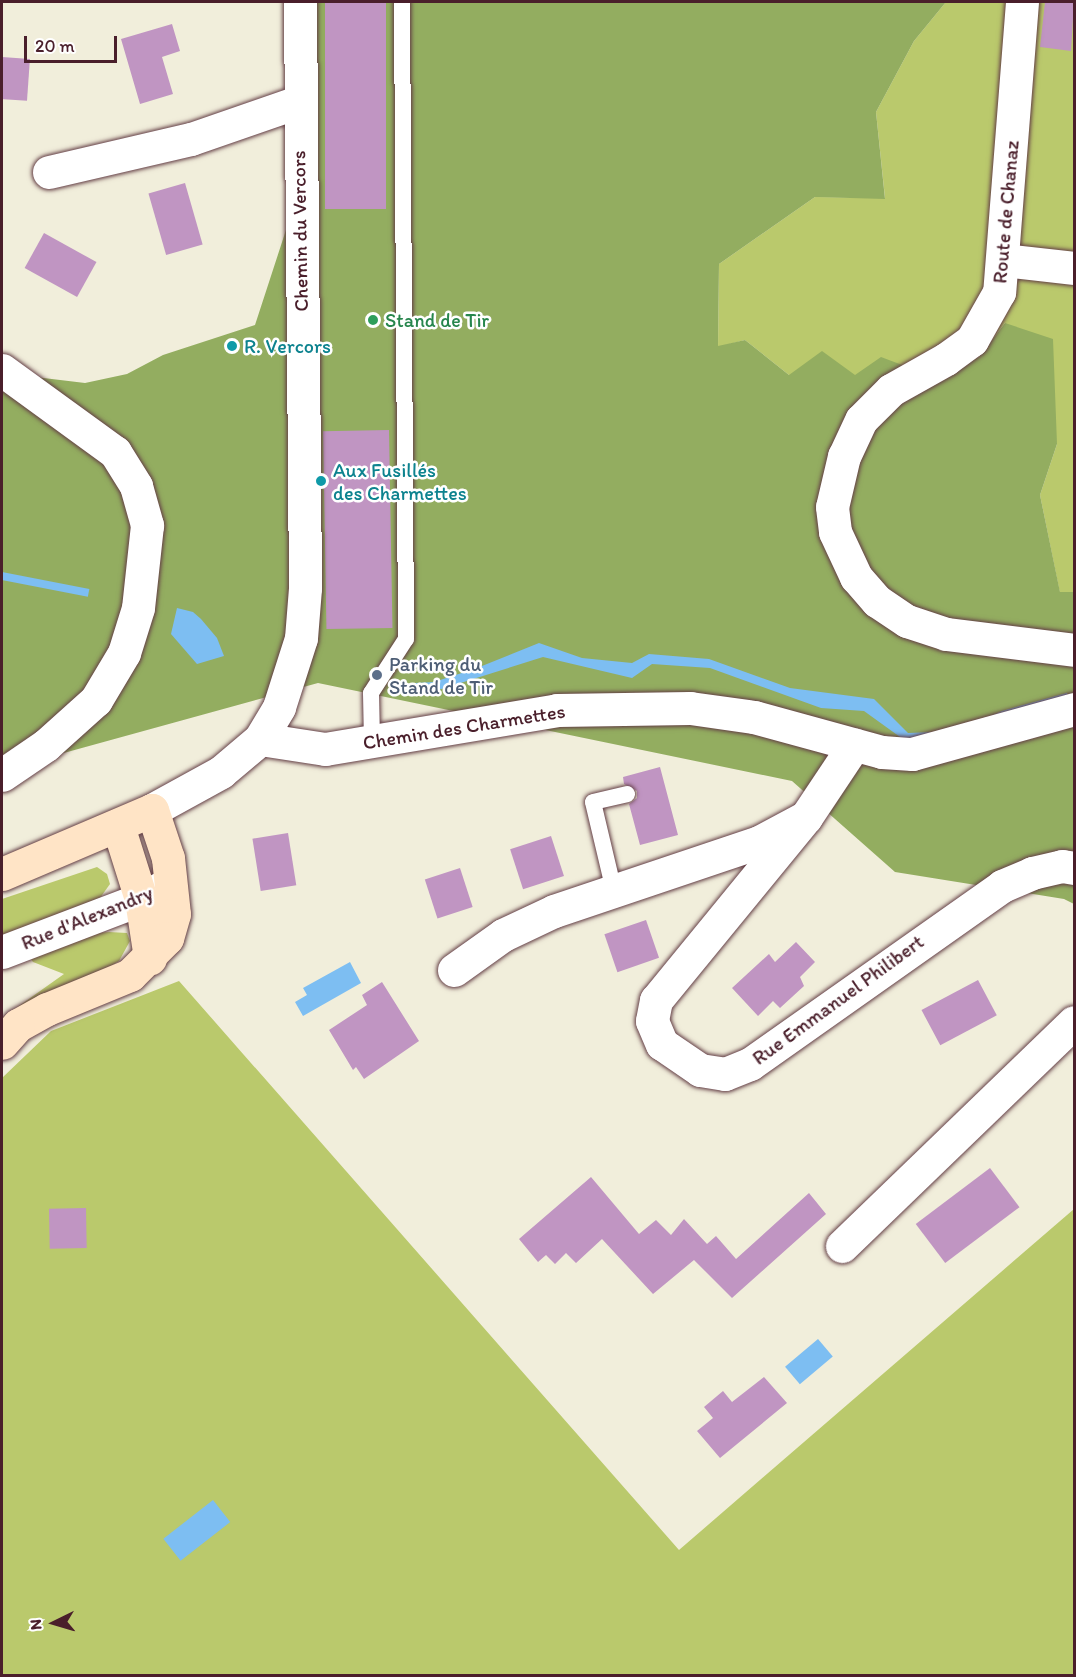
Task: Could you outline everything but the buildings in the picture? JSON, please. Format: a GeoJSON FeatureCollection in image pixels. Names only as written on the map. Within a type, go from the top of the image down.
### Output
{"type":"FeatureCollection","features":[{"type":"Feature","properties":{"kind":"main road"},"geometry":{"type":"LineString","coordinates":[[2,874],[152,810],[168,858],[174,914],[167,938],[150,958],[130,975],[18,1025],[2,1043]]}},
{"type":"Feature","properties":{"kind":"main road"},"geometry":{"type":"LineString","coordinates":[[118,826],[141,899],[150,958]]}},
{"type":"Feature","properties":{"kind":"street","name":"Chemin du Vercors"},"geometry":{"type":"LineString","coordinates":[[260,739],[279,707],[294,668],[305,588],[298,102],[300,2]]}},
{"type":"Feature","properties":{"kind":"street","name":"Route de Chanaz"},"geometry":{"type":"LineString","coordinates":[[1022,2],[999,292],[972,340],[946,359],[891,390],[861,420],[837,479],[832,507],[835,532],[856,577],[877,602],[907,621],[946,634],[1074,650]]}},
{"type":"Feature","properties":{"kind":"street"},"geometry":{"type":"LineString","coordinates":[[49,172],[191,139],[298,102]]}},
{"type":"Feature","properties":{"kind":"street"},"geometry":{"type":"LineString","coordinates":[[1003,260],[1074,268]]}},
{"type":"Feature","properties":{"kind":"street"},"geometry":{"type":"LineString","coordinates":[[2,370],[115,452],[136,486],[147,525],[138,608],[123,654],[96,700],[46,745],[2,775]]}},
{"type":"Feature","properties":{"kind":"street","name":"Chemin des Charmettes"},"geometry":{"type":"LineString","coordinates":[[260,739],[315,749],[372,741],[517,714],[621,706],[690,708],[738,714],[854,745],[912,754],[935,751],[1074,709]]}},
{"type":"Feature","properties":{"kind":"street"},"geometry":{"type":"LineString","coordinates":[[152,810],[221,772],[260,739]]}},
{"type":"Feature","properties":{"kind":"street","name":"Rue Emmanuel Philibert"},"geometry":{"type":"LineString","coordinates":[[854,745],[806,817],[656,1000],[652,1021],[662,1044],[700,1070],[725,1074],[750,1064],[1002,886],[1032,873],[1062,866],[1074,868]]}},
{"type":"Feature","properties":{"kind":"street"},"geometry":{"type":"LineString","coordinates":[[454,970],[503,935],[554,911],[759,842],[806,817]]}},
{"type":"Feature","properties":{"kind":"street","name":"Rue d'Alexandry"},"geometry":{"type":"LineString","coordinates":[[2,951],[141,899],[171,882]]}},
{"type":"Feature","properties":{"kind":"street"},"geometry":{"type":"LineString","coordinates":[[842,1246],[1074,1022]]}},
{"type":"Feature","properties":{"kind":"lane"},"geometry":{"type":"LineString","coordinates":[[372,741],[371,693],[406,633],[402,2]]}},
{"type":"Feature","properties":{"kind":"lane"},"geometry":{"type":"LineString","coordinates":[[614,891],[593,802],[627,794]]}},
{"type":"Feature","properties":{"kind":"green space"},"geometry":{"type":"Polygon","coordinates":[[[307,2],[946,2],[914,41],[876,112],[885,199],[815,197],[719,264],[718,346],[745,340],[789,375],[822,351],[855,375],[881,357],[934,377],[979,357],[1005,323],[1053,339],[1057,444],[1040,495],[1060,592],[1074,592],[1074,904],[1064,899],[895,872],[792,781],[318,683],[2,770],[2,373],[85,383],[127,374],[163,355],[255,325],[299,190],[317,643],[307,2]]]}},
{"type":"Feature","properties":{"kind":"green space"},"geometry":{"type":"Polygon","coordinates":[[[946,2],[1074,2],[1074,592],[1060,593],[1040,495],[1057,444],[1005,323],[979,357],[934,377],[789,375],[745,340],[718,347],[719,264],[815,197],[885,198],[876,112],[914,41],[946,2]]]}},
{"type":"Feature","properties":{"kind":"green space"},"geometry":{"type":"Polygon","coordinates":[[[97,867],[107,874],[110,884],[100,898],[2,939],[2,899],[97,867]]]}},
{"type":"Feature","properties":{"kind":"green space"},"geometry":{"type":"Polygon","coordinates":[[[127,933],[130,941],[119,961],[2,1036],[2,1018],[64,974],[33,962],[28,955],[79,934],[127,933]]]}},
{"type":"Feature","properties":{"kind":"green space"},"geometry":{"type":"Polygon","coordinates":[[[179,981],[679,1550],[1074,1209],[1074,1675],[2,1676],[2,1078],[51,1031],[179,981]]]}},
{"type":"Feature","properties":{"kind":"water"},"geometry":{"type":"Polygon","coordinates":[[[2,572],[89,589],[88,597],[2,580],[2,572]]]}},
{"type":"Feature","properties":{"kind":"water"},"geometry":{"type":"Polygon","coordinates":[[[177,608],[193,612],[201,619],[217,638],[224,656],[197,664],[171,634],[177,608]]]}},
{"type":"Feature","properties":{"kind":"water"},"geometry":{"type":"Polygon","coordinates":[[[539,643],[582,658],[632,663],[649,654],[709,659],[790,688],[874,699],[908,733],[958,731],[1002,711],[1067,693],[1069,699],[1004,716],[960,734],[907,742],[864,711],[821,708],[710,668],[652,664],[632,678],[543,657],[435,691],[414,687],[415,683],[434,682],[477,668],[539,643]]]}},
{"type":"Feature","properties":{"kind":"water"},"geometry":{"type":"Polygon","coordinates":[[[350,962],[361,983],[303,1016],[295,1002],[307,995],[303,988],[350,962]]]}},
{"type":"Feature","properties":{"kind":"water"},"geometry":{"type":"Polygon","coordinates":[[[818,1339],[833,1357],[800,1384],[785,1367],[818,1339]]]}},
{"type":"Feature","properties":{"kind":"water"},"geometry":{"type":"Polygon","coordinates":[[[213,1500],[230,1522],[181,1561],[163,1539],[213,1500]]]}},
{"type":"Feature","properties":{"kind":"place","name":"Stand de Tir"},"geometry":{"type":"Point","coordinates":[373,320]}},
{"type":"Feature","properties":{"kind":"place","name":"R. Vercors"},"geometry":{"type":"Point","coordinates":[232,346]}},
{"type":"Feature","properties":{"kind":"place","name":"Aux Fusillés des Charmettes"},"geometry":{"type":"Point","coordinates":[321,481]}},
{"type":"Feature","properties":{"kind":"place","name":"Parking du Stand de Tir"},"geometry":{"type":"Point","coordinates":[377,675]}}]}
